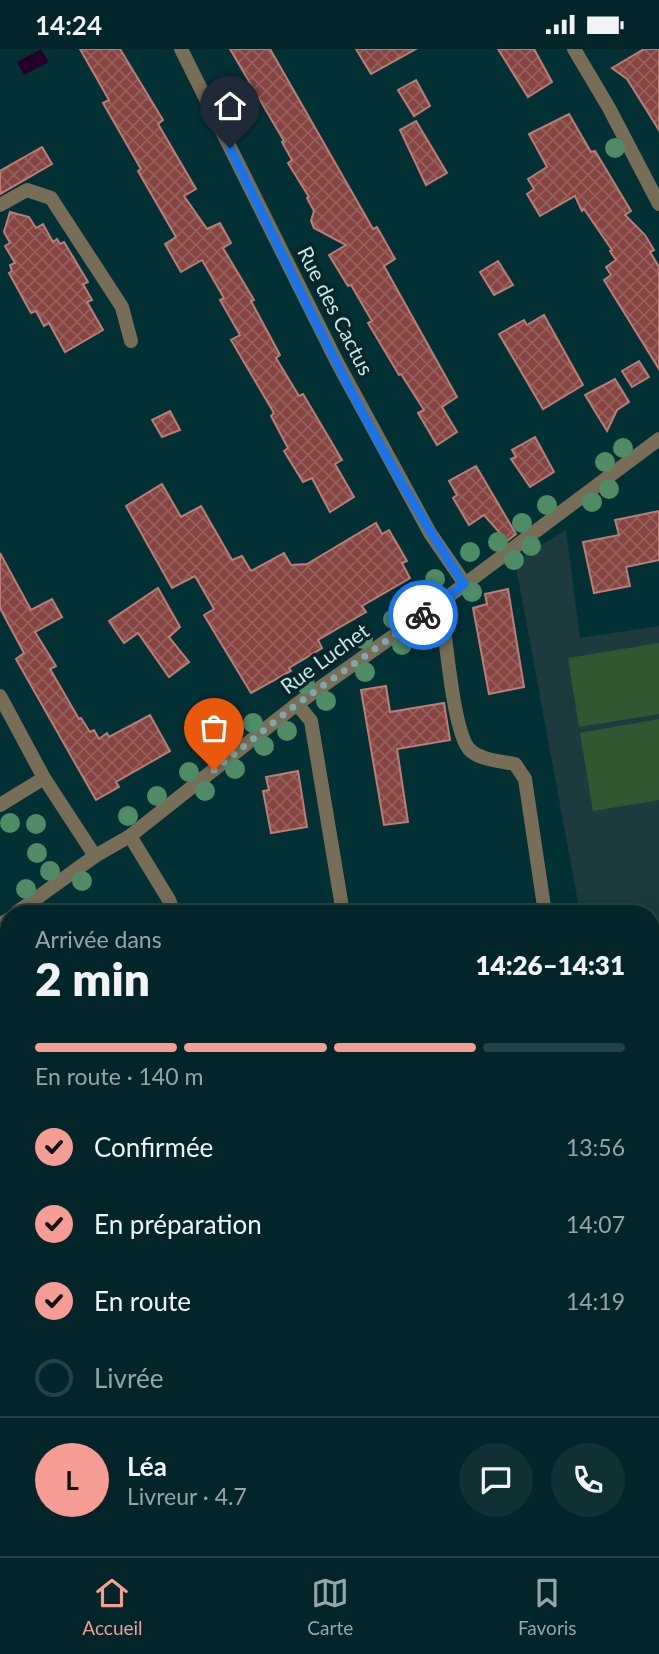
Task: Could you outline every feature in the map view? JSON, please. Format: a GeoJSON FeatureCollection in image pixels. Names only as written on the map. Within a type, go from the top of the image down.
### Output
{"type":"FeatureCollection","features":[{"type":"Feature","properties":{"kind":"street","name":"Rue des Cactus"},"geometry":{"type":"LineString","coordinates":[[181,49],[337,362],[430,533],[464,584]]}},
{"type":"Feature","properties":{"kind":"street"},"geometry":{"type":"LineString","coordinates":[[574,49],[654,184],[659,204]]}},
{"type":"Feature","properties":{"kind":"street"},"geometry":{"type":"LineString","coordinates":[[0,205],[27,190],[51,198],[122,307],[131,341]]}},
{"type":"Feature","properties":{"kind":"street","name":"Rue Luchet"},"geometry":{"type":"LineString","coordinates":[[27,905],[94,856],[130,836],[297,704],[433,608],[659,439]]}},
{"type":"Feature","properties":{"kind":"street"},"geometry":{"type":"LineString","coordinates":[[433,608],[443,622],[460,732],[469,749],[484,758],[514,764],[525,779],[544,905]]}},
{"type":"Feature","properties":{"kind":"street"},"geometry":{"type":"LineString","coordinates":[[0,696],[44,778],[94,856]]}},
{"type":"Feature","properties":{"kind":"street"},"geometry":{"type":"LineString","coordinates":[[297,704],[311,721],[342,905]]}},
{"type":"Feature","properties":{"kind":"street"},"geometry":{"type":"LineString","coordinates":[[0,806],[44,778]]}},
{"type":"Feature","properties":{"kind":"street"},"geometry":{"type":"LineString","coordinates":[[130,836],[171,905]]}},
{"type":"Feature","properties":{"kind":"shaded area"},"geometry":{"type":"Polygon","coordinates":[[[41,49],[49,62],[24,75],[17,62],[41,49]]]}},
{"type":"Feature","properties":{"kind":"shaded area"},"geometry":{"type":"Polygon","coordinates":[[[566,530],[580,638],[659,626],[659,905],[579,905],[515,561],[566,530]]]}},
{"type":"Feature","properties":{"kind":"green space"},"geometry":{"type":"Polygon","coordinates":[[[659,643],[659,714],[579,727],[568,658],[659,643]]]}},
{"type":"Feature","properties":{"kind":"green space"},"geometry":{"type":"Polygon","coordinates":[[[659,719],[659,800],[593,811],[580,733],[659,719]]]}},
{"type":"Feature","properties":{"kind":"building"},"geometry":{"type":"Polygon","coordinates":[[[80,49],[120,49],[163,120],[158,124],[196,189],[184,196],[207,229],[220,223],[231,243],[223,248],[254,300],[251,301],[280,355],[276,358],[299,396],[303,394],[342,460],[335,464],[354,497],[330,512],[312,478],[303,482],[284,451],[288,448],[271,416],[274,413],[231,340],[240,335],[220,300],[224,298],[202,260],[181,272],[165,244],[176,237],[103,103],[109,100],[80,49]]]}},
{"type":"Feature","properties":{"kind":"building"},"geometry":{"type":"Polygon","coordinates":[[[230,49],[270,49],[373,229],[377,227],[395,259],[384,266],[457,397],[442,407],[457,432],[437,445],[418,413],[424,410],[368,323],[372,321],[351,285],[348,286],[329,255],[346,245],[314,228],[311,221],[314,211],[307,198],[309,197],[288,163],[292,160],[282,142],[284,141],[230,49]]]}},
{"type":"Feature","properties":{"kind":"building"},"geometry":{"type":"Polygon","coordinates":[[[356,49],[416,49],[371,74],[356,49]]]}},
{"type":"Feature","properties":{"kind":"building"},"geometry":{"type":"Polygon","coordinates":[[[498,49],[534,49],[552,82],[528,97],[498,49]]]}},
{"type":"Feature","properties":{"kind":"building"},"geometry":{"type":"Polygon","coordinates":[[[644,49],[659,49],[659,130],[627,79],[612,68],[644,49]]]}},
{"type":"Feature","properties":{"kind":"building"},"geometry":{"type":"Polygon","coordinates":[[[416,80],[430,106],[414,116],[398,90],[416,80]]]}},
{"type":"Feature","properties":{"kind":"building"},"geometry":{"type":"Polygon","coordinates":[[[569,114],[631,211],[625,215],[645,235],[654,250],[650,252],[659,267],[659,369],[604,280],[611,275],[606,267],[616,260],[584,209],[582,211],[575,196],[540,216],[527,194],[534,189],[528,179],[547,167],[529,134],[569,114]]]}},
{"type":"Feature","properties":{"kind":"building"},"geometry":{"type":"Polygon","coordinates":[[[416,121],[447,173],[426,185],[400,130],[416,121]]]}},
{"type":"Feature","properties":{"kind":"building"},"geometry":{"type":"Polygon","coordinates":[[[42,147],[52,164],[0,194],[0,171],[42,147]]]}},
{"type":"Feature","properties":{"kind":"building"},"geometry":{"type":"Polygon","coordinates":[[[10,212],[29,217],[36,228],[43,224],[53,242],[57,239],[60,244],[64,242],[88,282],[83,284],[92,300],[87,302],[103,330],[65,352],[49,323],[44,326],[36,311],[31,313],[9,273],[12,271],[10,265],[15,263],[5,246],[10,243],[4,232],[10,212]]]}},
{"type":"Feature","properties":{"kind":"building"},"geometry":{"type":"Polygon","coordinates":[[[498,261],[513,285],[494,295],[480,272],[498,261]]]}},
{"type":"Feature","properties":{"kind":"building"},"geometry":{"type":"Polygon","coordinates":[[[544,315],[583,385],[543,409],[499,334],[524,320],[527,325],[544,315]]]}},
{"type":"Feature","properties":{"kind":"building"},"geometry":{"type":"Polygon","coordinates":[[[639,361],[649,377],[632,387],[622,371],[639,361]]]}},
{"type":"Feature","properties":{"kind":"building"},"geometry":{"type":"Polygon","coordinates":[[[615,379],[629,402],[617,410],[607,431],[585,395],[615,379]]]}},
{"type":"Feature","properties":{"kind":"building"},"geometry":{"type":"Polygon","coordinates":[[[170,411],[180,430],[162,437],[152,420],[170,411]]]}},
{"type":"Feature","properties":{"kind":"building"},"geometry":{"type":"Polygon","coordinates":[[[535,437],[554,472],[530,487],[511,459],[516,457],[512,450],[535,437]]]}},
{"type":"Feature","properties":{"kind":"building"},"geometry":{"type":"Polygon","coordinates":[[[476,466],[516,534],[507,541],[484,515],[469,525],[453,498],[457,495],[449,481],[476,466]]]}},
{"type":"Feature","properties":{"kind":"building"},"geometry":{"type":"Polygon","coordinates":[[[162,484],[181,517],[201,506],[232,560],[242,556],[251,571],[284,553],[291,565],[307,564],[376,523],[382,534],[389,530],[407,561],[402,563],[410,578],[362,606],[366,612],[318,640],[322,648],[289,668],[291,671],[251,693],[204,615],[214,609],[195,576],[172,588],[126,506],[162,484]]]}},
{"type":"Feature","properties":{"kind":"building"},"geometry":{"type":"Polygon","coordinates":[[[659,511],[659,560],[626,567],[630,586],[594,593],[583,542],[619,535],[615,520],[659,511]]]}},
{"type":"Feature","properties":{"kind":"building"},"geometry":{"type":"Polygon","coordinates":[[[0,553],[31,610],[52,599],[62,617],[35,632],[56,666],[50,669],[79,719],[81,718],[90,732],[94,730],[99,739],[107,733],[109,737],[150,715],[170,751],[116,782],[119,787],[96,800],[16,659],[24,653],[0,608],[0,553]]]}},
{"type":"Feature","properties":{"kind":"building"},"geometry":{"type":"Polygon","coordinates":[[[158,588],[180,627],[169,637],[189,662],[169,677],[138,633],[124,643],[109,621],[158,588]]]}},
{"type":"Feature","properties":{"kind":"building"},"geometry":{"type":"Polygon","coordinates":[[[508,589],[524,687],[489,694],[473,608],[487,604],[485,594],[508,589]]]}},
{"type":"Feature","properties":{"kind":"building"},"geometry":{"type":"Polygon","coordinates":[[[386,686],[390,712],[444,703],[450,740],[397,749],[408,822],[384,825],[361,690],[386,686]]]}},
{"type":"Feature","properties":{"kind":"building"},"geometry":{"type":"Polygon","coordinates":[[[298,771],[307,827],[271,833],[263,791],[269,790],[266,777],[298,771]]]}},
{"type":"Feature","properties":{"kind":"way so far"},"geometry":{"type":"LineString","coordinates":[[214,770],[297,704],[423,615]]}},
{"type":"Feature","properties":{"kind":"route"},"geometry":{"type":"LineString","coordinates":[[230,148],[337,362],[430,533],[464,584],[423,615]]}}]}
